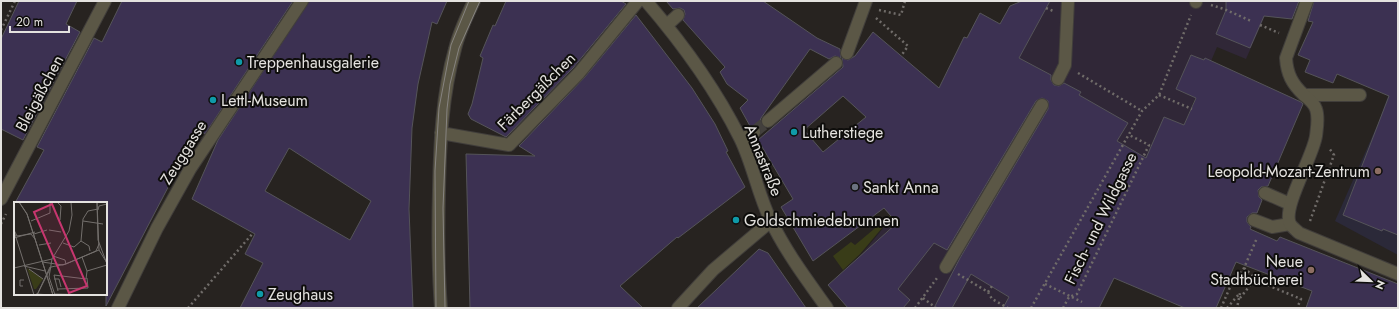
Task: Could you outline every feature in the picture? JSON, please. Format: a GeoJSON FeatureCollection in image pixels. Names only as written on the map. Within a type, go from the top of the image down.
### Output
{"type":"FeatureCollection","features":[{"type":"Feature","properties":{"kind":"street","name":"Bleigäßchen"},"geometry":{"type":"LineString","coordinates":[[1,199],[105,1]]}},
{"type":"Feature","properties":{"kind":"street","name":"Zeuggasse"},"geometry":{"type":"LineString","coordinates":[[118,308],[157,228],[190,168],[302,1]]}},
{"type":"Feature","properties":{"kind":"street"},"geometry":{"type":"LineString","coordinates":[[441,308],[439,208],[441,133],[447,83],[452,60],[462,27],[474,1]]}},
{"type":"Feature","properties":{"kind":"street","name":"Annastraße"},"geometry":{"type":"LineString","coordinates":[[646,1],[695,60],[715,92],[741,140],[771,221],[805,277],[827,308]]}},
{"type":"Feature","properties":{"kind":"street"},"geometry":{"type":"LineString","coordinates":[[1058,79],[1065,65],[1068,1]]}},
{"type":"Feature","properties":{"kind":"street"},"geometry":{"type":"LineString","coordinates":[[1307,1],[1286,58],[1288,75],[1316,109],[1318,120],[1316,138],[1290,204],[1289,220],[1298,233],[1398,274]]}},
{"type":"Feature","properties":{"kind":"street","name":"Färbergäßchen"},"geometry":{"type":"LineString","coordinates":[[441,133],[509,145],[579,72],[634,5]]}},
{"type":"Feature","properties":{"kind":"street"},"geometry":{"type":"LineString","coordinates":[[847,53],[865,5]]}},
{"type":"Feature","properties":{"kind":"street"},"geometry":{"type":"LineString","coordinates":[[667,25],[678,15]]}},
{"type":"Feature","properties":{"kind":"street"},"geometry":{"type":"LineString","coordinates":[[768,121],[836,63]]}},
{"type":"Feature","properties":{"kind":"street"},"geometry":{"type":"LineString","coordinates":[[1304,95],[1360,96]]}},
{"type":"Feature","properties":{"kind":"street"},"geometry":{"type":"LineString","coordinates":[[946,267],[1042,105]]}},
{"type":"Feature","properties":{"kind":"street"},"geometry":{"type":"LineString","coordinates":[[741,140],[754,132]]}},
{"type":"Feature","properties":{"kind":"street"},"geometry":{"type":"LineString","coordinates":[[1265,193],[1290,204]]}},
{"type":"Feature","properties":{"kind":"street"},"geometry":{"type":"LineString","coordinates":[[1258,222],[1272,226],[1289,220]]}},
{"type":"Feature","properties":{"kind":"street"},"geometry":{"type":"LineString","coordinates":[[678,308],[713,270],[771,221]]}},
{"type":"Feature","properties":{"kind":"path"},"geometry":{"type":"LineString","coordinates":[[1,30],[15,1]]}},
{"type":"Feature","properties":{"kind":"path"},"geometry":{"type":"LineString","coordinates":[[865,5],[901,15],[905,1]]}},
{"type":"Feature","properties":{"kind":"path"},"geometry":{"type":"LineString","coordinates":[[1031,308],[1142,111],[1159,95],[1196,1],[1224,9],[1251,21]]}},
{"type":"Feature","properties":{"kind":"path"},"geometry":{"type":"LineString","coordinates":[[865,5],[908,46],[900,56]]}},
{"type":"Feature","properties":{"kind":"path"},"geometry":{"type":"LineString","coordinates":[[1260,25],[1292,39]]}},
{"type":"Feature","properties":{"kind":"path"},"geometry":{"type":"LineString","coordinates":[[1065,65],[1142,111]]}},
{"type":"Feature","properties":{"kind":"path"},"geometry":{"type":"LineString","coordinates":[[1159,95],[1192,109]]}},
{"type":"Feature","properties":{"kind":"path","name":"Fisch- und Wildgasse"},"geometry":{"type":"LineString","coordinates":[[1063,308],[1069,297],[1077,294],[1149,145],[1129,135]]}},
{"type":"Feature","properties":{"kind":"path"},"geometry":{"type":"LineString","coordinates":[[1313,226],[1309,223],[1334,155],[1328,146]]}},
{"type":"Feature","properties":{"kind":"path"},"geometry":{"type":"LineString","coordinates":[[1221,308],[1231,285],[1244,268],[1258,222]]}},
{"type":"Feature","properties":{"kind":"path"},"geometry":{"type":"LineString","coordinates":[[188,308],[253,233]]}},
{"type":"Feature","properties":{"kind":"path"},"geometry":{"type":"LineString","coordinates":[[915,308],[946,267],[988,292],[992,299],[1008,308]]}},
{"type":"Feature","properties":{"kind":"path"},"geometry":{"type":"LineString","coordinates":[[1244,268],[1260,282],[1301,299],[1297,308]]}},
{"type":"Feature","properties":{"kind":"path"},"geometry":{"type":"LineString","coordinates":[[1239,299],[1256,278]]}},
{"type":"Feature","properties":{"kind":"path"},"geometry":{"type":"LineString","coordinates":[[1044,284],[1082,302]]}},
{"type":"Feature","properties":{"kind":"path"},"geometry":{"type":"LineString","coordinates":[[988,292],[992,286]]}},
{"type":"Feature","properties":{"kind":"path"},"geometry":{"type":"LineString","coordinates":[[1227,308],[1240,293],[1237,308]]}},
{"type":"Feature","properties":{"kind":"path"},"geometry":{"type":"LineString","coordinates":[[923,298],[936,308]]}},
{"type":"Feature","properties":{"kind":"shaded area"},"geometry":{"type":"Polygon","coordinates":[[[1021,1],[1263,1],[1265,16],[1246,59],[1217,47],[1118,280],[1114,278],[1099,308],[903,308],[910,300],[861,255],[899,209],[998,45],[1021,1]]]}},
{"type":"Feature","properties":{"kind":"shaded area","name":"Leopold-Mozart-Zentrum"},"geometry":{"type":"Polygon","coordinates":[[[1398,68],[1398,255],[1335,221],[1379,121],[1398,68]]]}},
{"type":"Feature","properties":{"kind":"green space"},"geometry":{"type":"Polygon","coordinates":[[[898,209],[860,254],[843,270],[833,256],[851,242],[855,245],[898,209]]]}},
{"type":"Feature","properties":{"kind":"building"},"geometry":{"type":"Polygon","coordinates":[[[19,1],[77,1],[66,24],[80,32],[23,140],[1,129],[1,39],[19,1]]]}},
{"type":"Feature","properties":{"kind":"building"},"geometry":{"type":"Polygon","coordinates":[[[122,1],[293,1],[205,134],[198,130],[106,306],[107,202],[16,202],[44,150],[37,147],[94,38],[102,42],[122,1]]]}},
{"type":"Feature","properties":{"kind":"building"},"geometry":{"type":"Polygon","coordinates":[[[309,1],[447,1],[437,24],[432,22],[418,84],[412,128],[409,209],[413,308],[240,308],[263,263],[245,254],[255,234],[192,199],[218,140],[309,1]],[[289,148],[265,191],[350,240],[371,201],[289,148]]]}},
{"type":"Feature","properties":{"kind":"building"},"geometry":{"type":"Polygon","coordinates":[[[506,1],[621,1],[626,4],[573,68],[506,137],[471,119],[468,114],[472,104],[483,58],[480,56],[493,25],[495,26],[506,1]]]}},
{"type":"Feature","properties":{"kind":"building"},"geometry":{"type":"Polygon","coordinates":[[[666,1],[763,1],[817,38],[840,49],[841,58],[835,56],[829,59],[810,49],[761,118],[758,126],[750,126],[740,108],[748,100],[727,84],[720,72],[725,67],[683,20],[685,14],[684,10],[680,8],[673,9],[666,1]]]}},
{"type":"Feature","properties":{"kind":"building"},"geometry":{"type":"Polygon","coordinates":[[[1022,1],[1050,1],[1019,58],[1051,75],[1051,80],[1054,85],[1059,86],[1064,83],[1081,92],[1079,95],[1128,123],[1117,141],[1146,158],[1164,117],[1184,125],[1196,98],[1176,89],[1191,55],[1204,60],[1205,58],[1301,102],[1303,104],[1268,186],[1261,187],[1258,190],[1259,197],[1262,200],[1257,213],[1252,213],[1247,217],[1247,222],[1251,227],[1250,229],[1277,241],[1280,237],[1398,284],[1398,308],[1306,308],[1312,291],[1236,262],[1216,308],[1185,308],[1114,278],[1099,308],[1003,308],[1009,297],[971,274],[952,308],[934,308],[960,258],[1048,109],[1048,101],[1042,98],[1036,101],[947,250],[934,243],[898,289],[910,300],[903,308],[848,308],[828,285],[897,223],[884,208],[813,261],[781,207],[793,199],[758,140],[843,67],[842,58],[848,60],[855,56],[873,32],[939,88],[964,37],[967,38],[980,13],[1000,24],[1010,6],[1022,1]],[[843,96],[804,130],[823,152],[866,117],[843,96]]]}},
{"type":"Feature","properties":{"kind":"building"},"geometry":{"type":"Polygon","coordinates":[[[1226,1],[1299,1],[1292,19],[1264,16],[1250,48],[1216,34],[1226,10],[1226,1]]]}},
{"type":"Feature","properties":{"kind":"building"},"geometry":{"type":"Polygon","coordinates":[[[1314,1],[1398,1],[1398,235],[1383,229],[1382,231],[1343,215],[1389,96],[1337,74],[1333,83],[1305,72],[1310,60],[1298,55],[1313,22],[1308,21],[1314,1]]]}},
{"type":"Feature","properties":{"kind":"building"},"geometry":{"type":"Polygon","coordinates":[[[636,15],[692,88],[715,124],[728,151],[726,152],[745,187],[678,238],[677,237],[620,286],[643,308],[470,308],[466,154],[535,156],[519,146],[584,78],[636,15]]]}},
{"type":"Feature","properties":{"kind":"building"},"geometry":{"type":"Polygon","coordinates":[[[759,249],[768,253],[806,308],[697,308],[759,249]]]}},
{"type":"Feature","properties":{"kind":"tunnel"},"geometry":{"type":"LineString","coordinates":[[754,132],[768,121]]}},
{"type":"Feature","properties":{"kind":"tram line"},"geometry":{"type":"LineString","coordinates":[[436,308],[435,171],[439,108],[451,45],[469,1]]}},
{"type":"Feature","properties":{"kind":"tram line"},"geometry":{"type":"LineString","coordinates":[[445,308],[443,208],[447,109],[450,84],[459,48],[480,1]]}},
{"type":"Feature","properties":{"kind":"place","name":"Treppenhausgalerie"},"geometry":{"type":"Point","coordinates":[239,62]}},
{"type":"Feature","properties":{"kind":"place","name":"Lettl-Museum"},"geometry":{"type":"Point","coordinates":[213,100]}},
{"type":"Feature","properties":{"kind":"place","name":"Lutherstiege"},"geometry":{"type":"Point","coordinates":[794,132]}},
{"type":"Feature","properties":{"kind":"place","name":"Leopold-Mozart-Zentrum"},"geometry":{"type":"Point","coordinates":[1378,171]}},
{"type":"Feature","properties":{"kind":"place","name":"Sankt Anna"},"geometry":{"type":"Point","coordinates":[855,187]}},
{"type":"Feature","properties":{"kind":"place","name":"Goldschmiedebrunnen"},"geometry":{"type":"Point","coordinates":[736,220]}},
{"type":"Feature","properties":{"kind":"place","name":"Neue Stadtbücherei"},"geometry":{"type":"Point","coordinates":[1311,270]}},
{"type":"Feature","properties":{"kind":"place","name":"Zeughaus"},"geometry":{"type":"Point","coordinates":[260,294]}}]}
